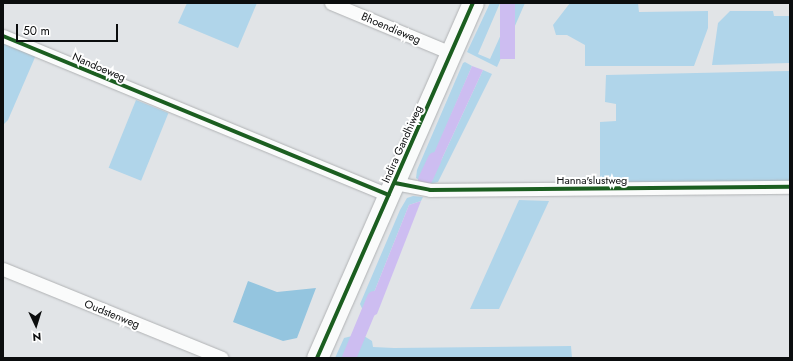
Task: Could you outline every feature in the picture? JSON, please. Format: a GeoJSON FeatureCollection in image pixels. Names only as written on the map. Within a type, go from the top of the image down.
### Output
{"type":"FeatureCollection","features":[{"type":"Feature","properties":{"kind":"main road","name":"Indira Gandhiweg"},"geometry":{"type":"LineString","coordinates":[[317,358],[473,3]]}},
{"type":"Feature","properties":{"kind":"street","name":"Bhoendieweg"},"geometry":{"type":"LineString","coordinates":[[331,3],[451,53]]}},
{"type":"Feature","properties":{"kind":"street","name":"Nandoeweg"},"geometry":{"type":"LineString","coordinates":[[3,36],[392,189]]}},
{"type":"Feature","properties":{"kind":"street","name":"Hanna'slustweg"},"geometry":{"type":"LineString","coordinates":[[392,189],[790,187]]}},
{"type":"Feature","properties":{"kind":"street","name":"Oudstenweg"},"geometry":{"type":"LineString","coordinates":[[3,269],[222,358]]}},
{"type":"Feature","properties":{"kind":"shaded area"},"geometry":{"type":"Polygon","coordinates":[[[187,3],[257,3],[238,48],[178,23],[187,3]]]}},
{"type":"Feature","properties":{"kind":"shaded area"},"geometry":{"type":"Polygon","coordinates":[[[490,3],[500,3],[478,54],[490,59],[515,3],[525,3],[497,67],[467,52],[490,3]]]}},
{"type":"Feature","properties":{"kind":"shaded area"},"geometry":{"type":"Polygon","coordinates":[[[500,3],[515,3],[515,59],[500,59],[500,3]]]}},
{"type":"Feature","properties":{"kind":"shaded area"},"geometry":{"type":"Polygon","coordinates":[[[570,3],[638,3],[639,12],[708,11],[708,28],[694,66],[585,66],[585,45],[567,35],[556,35],[553,25],[570,3]]]}},
{"type":"Feature","properties":{"kind":"shaded area"},"geometry":{"type":"Polygon","coordinates":[[[730,11],[773,11],[774,16],[790,16],[790,63],[712,65],[718,23],[730,11]]]}},
{"type":"Feature","properties":{"kind":"shaded area"},"geometry":{"type":"Polygon","coordinates":[[[3,41],[36,55],[8,120],[3,125],[3,41]]]}},
{"type":"Feature","properties":{"kind":"shaded area"},"geometry":{"type":"Polygon","coordinates":[[[465,62],[472,66],[425,176],[433,178],[483,70],[492,74],[438,182],[427,185],[416,178],[417,170],[463,63],[465,62]]]}},
{"type":"Feature","properties":{"kind":"shaded area"},"geometry":{"type":"Polygon","coordinates":[[[472,66],[483,70],[433,178],[424,176],[472,66]]]}},
{"type":"Feature","properties":{"kind":"shaded area"},"geometry":{"type":"Polygon","coordinates":[[[790,71],[790,183],[600,185],[600,122],[616,121],[616,104],[605,102],[606,75],[790,71]]]}},
{"type":"Feature","properties":{"kind":"shaded area"},"geometry":{"type":"Polygon","coordinates":[[[136,100],[168,113],[141,181],[109,168],[136,100]]]}},
{"type":"Feature","properties":{"kind":"shaded area"},"geometry":{"type":"Polygon","coordinates":[[[413,196],[423,197],[421,201],[409,205],[365,315],[360,304],[400,210],[407,198],[413,196]]]}},
{"type":"Feature","properties":{"kind":"shaded area"},"geometry":{"type":"Polygon","coordinates":[[[519,200],[549,201],[499,309],[470,309],[519,200]]]}},
{"type":"Feature","properties":{"kind":"shaded area"},"geometry":{"type":"Polygon","coordinates":[[[421,201],[377,314],[371,317],[365,315],[409,205],[421,201]]]}},
{"type":"Feature","properties":{"kind":"shaded area"},"geometry":{"type":"Polygon","coordinates":[[[248,281],[277,292],[316,288],[297,338],[283,341],[233,322],[248,281]]]}},
{"type":"Feature","properties":{"kind":"shaded area"},"geometry":{"type":"Polygon","coordinates":[[[356,333],[364,336],[356,358],[343,358],[356,333]]]}},
{"type":"Feature","properties":{"kind":"shaded area"},"geometry":{"type":"Polygon","coordinates":[[[352,336],[343,358],[335,358],[344,338],[352,336]]]}},
{"type":"Feature","properties":{"kind":"shaded area"},"geometry":{"type":"Polygon","coordinates":[[[364,336],[372,341],[373,347],[571,346],[572,358],[356,358],[364,336]]]}},
{"type":"Feature","properties":{"kind":"waterway"},"geometry":{"type":"LineString","coordinates":[[425,180],[435,159]]}},
{"type":"Feature","properties":{"kind":"waterway"},"geometry":{"type":"LineString","coordinates":[[349,358],[374,298]]}},
{"type":"Feature","properties":{"kind":"cycle path"},"geometry":{"type":"LineString","coordinates":[[317,358],[473,3]]}},
{"type":"Feature","properties":{"kind":"cycle path"},"geometry":{"type":"LineString","coordinates":[[3,36],[389,195]]}},
{"type":"Feature","properties":{"kind":"cycle path"},"geometry":{"type":"LineString","coordinates":[[395,183],[430,190],[790,187]]}}]}
